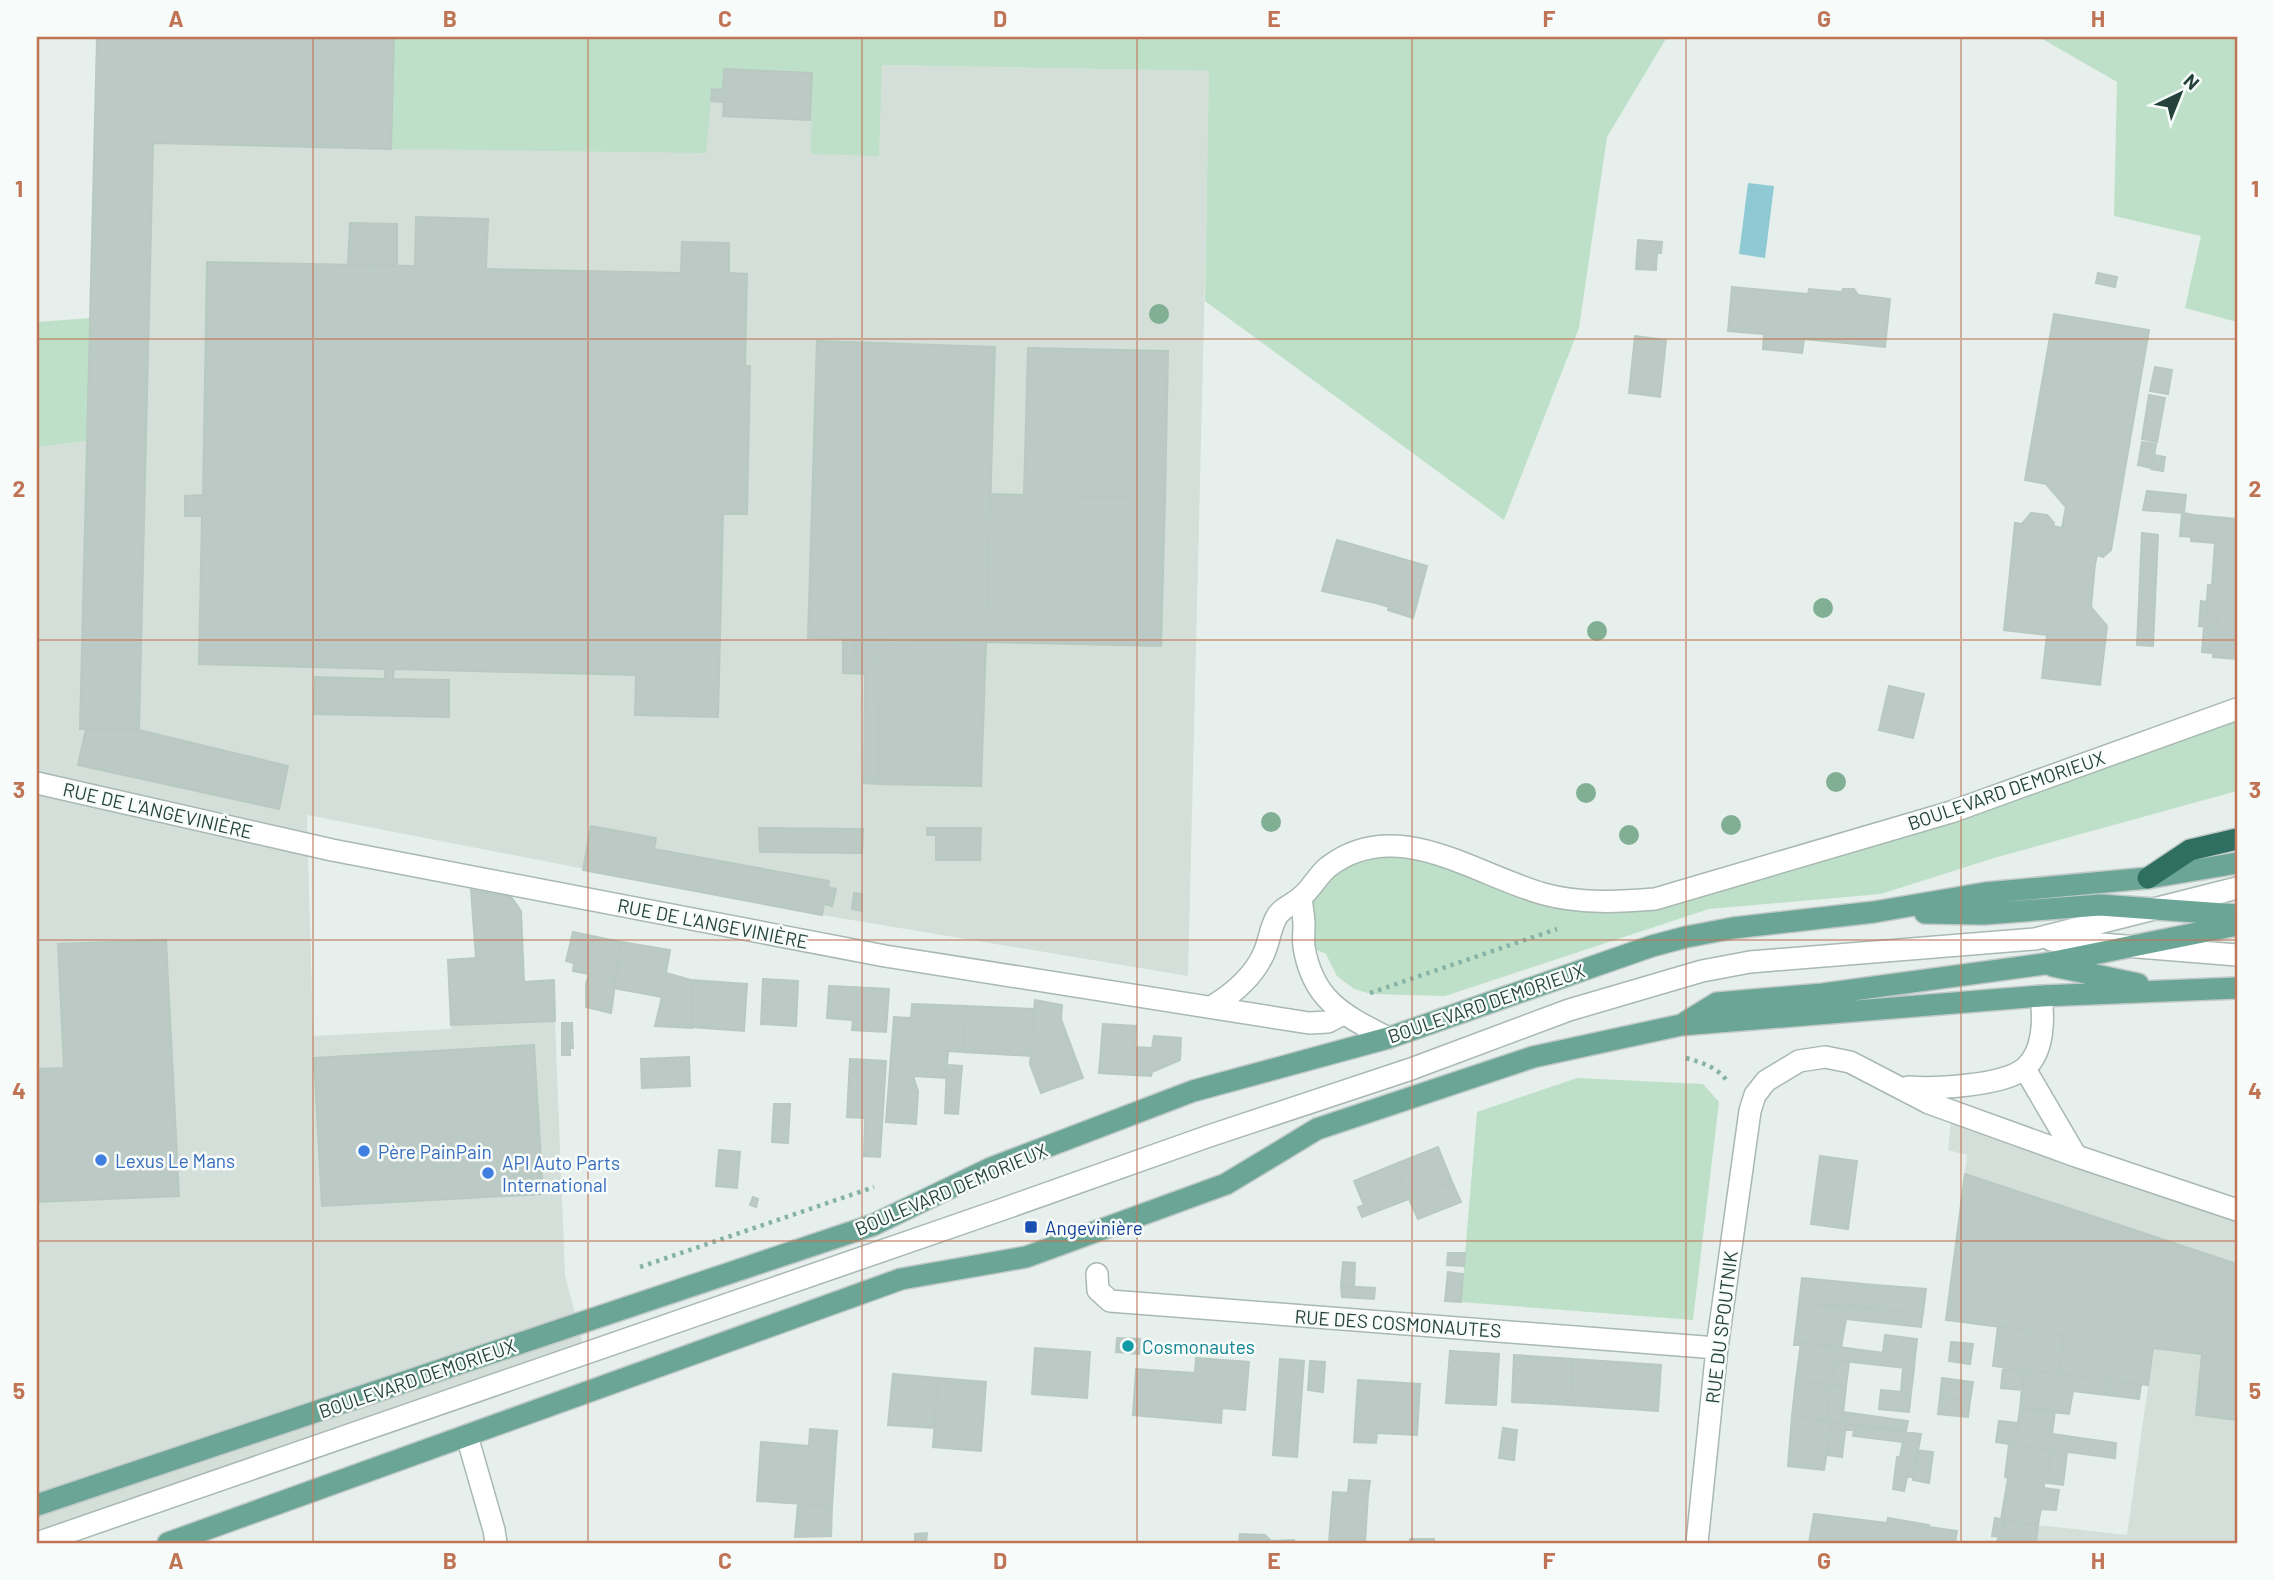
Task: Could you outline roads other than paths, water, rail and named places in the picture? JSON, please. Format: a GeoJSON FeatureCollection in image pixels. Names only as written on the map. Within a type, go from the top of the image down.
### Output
{"type":"FeatureCollection","features":[{"type":"Feature","properties":{"kind":"highway"},"geometry":{"type":"LineString","coordinates":[[2148,878],[2190,850],[2237,839]]}},
{"type":"Feature","properties":{"kind":"main road"},"geometry":{"type":"LineString","coordinates":[[1874,912],[1984,892],[2148,878],[2237,863]]}},
{"type":"Feature","properties":{"kind":"main road"},"geometry":{"type":"LineString","coordinates":[[1874,912],[1984,914],[2100,905],[2237,915]]}},
{"type":"Feature","properties":{"kind":"main road","name":"BOULEVARD DEMORIEUX"},"geometry":{"type":"LineString","coordinates":[[37,1506],[873,1225],[990,1168],[1193,1091],[1388,1038],[1652,946],[1686,937],[1733,928],[1874,912]]}},
{"type":"Feature","properties":{"kind":"main road"},"geometry":{"type":"LineString","coordinates":[[1681,1025],[1717,1003],[1823,994],[2044,964],[2237,925]]}},
{"type":"Feature","properties":{"kind":"main road"},"geometry":{"type":"LineString","coordinates":[[2044,964],[2172,991]]}},
{"type":"Feature","properties":{"kind":"main road"},"geometry":{"type":"LineString","coordinates":[[168,1543],[901,1279],[1038,1252],[1226,1184],[1317,1129],[1533,1057],[1681,1025],[2041,996],[2237,988]]}},
{"type":"Feature","properties":{"kind":"street","name":"BOULEVARD DEMORIEUX"},"geometry":{"type":"LineString","coordinates":[[1213,1006],[1233,993],[1265,953],[1277,915],[1301,898],[1329,866],[1351,853],[1388,845],[1404,845],[1428,850],[1545,894],[1618,902],[1655,899],[1951,811],[2237,709]]}},
{"type":"Feature","properties":{"kind":"street","name":"RUE DE L'ANGEVINIÈRE"},"geometry":{"type":"LineString","coordinates":[[37,783],[332,850],[885,956],[1309,1023],[1328,1022],[1343,1014]]}},
{"type":"Feature","properties":{"kind":"street"},"geometry":{"type":"LineString","coordinates":[[2035,939],[2237,888]]}},
{"type":"Feature","properties":{"kind":"street"},"geometry":{"type":"LineString","coordinates":[[1301,898],[1303,944],[1308,964],[1322,994],[1343,1014],[1388,1038]]}},
{"type":"Feature","properties":{"kind":"street"},"geometry":{"type":"LineString","coordinates":[[37,1543],[1209,1136],[1411,1069],[1569,1010],[1702,971],[1750,962],[2035,939],[2237,955]]}},
{"type":"Feature","properties":{"kind":"street"},"geometry":{"type":"LineString","coordinates":[[1901,1086],[1934,1089],[1975,1084],[2009,1076],[2025,1069],[2039,1046],[2043,1012],[2041,996]]}},
{"type":"Feature","properties":{"kind":"street","name":"RUE DU SPOUTNIK"},"geometry":{"type":"LineString","coordinates":[[1697,1543],[1717,1348],[1750,1111],[1755,1095],[1766,1081],[1799,1061],[1813,1057],[1850,1062],[1901,1086]]}},
{"type":"Feature","properties":{"kind":"street"},"geometry":{"type":"LineString","coordinates":[[2025,1069],[2076,1156]]}},
{"type":"Feature","properties":{"kind":"street"},"geometry":{"type":"LineString","coordinates":[[1901,1086],[1940,1107],[2237,1210]]}},
{"type":"Feature","properties":{"kind":"street","name":"RUE DES COSMONAUTES"},"geometry":{"type":"LineString","coordinates":[[1097,1274],[1098,1290],[1110,1301],[1717,1348]]}},
{"type":"Feature","properties":{"kind":"street"},"geometry":{"type":"LineString","coordinates":[[467,1436],[496,1543]]}},
{"type":"Feature","properties":{"kind":"water"},"geometry":{"type":"Polygon","coordinates":[[[1748,183],[1774,186],[1765,258],[1739,254],[1748,183]]]}},
{"type":"Feature","properties":{"kind":"place","name":"Père PainPain"},"geometry":{"type":"Point","coordinates":[364,1151]}},
{"type":"Feature","properties":{"kind":"place","name":"Lexus Le Mans"},"geometry":{"type":"Point","coordinates":[101,1160]}},
{"type":"Feature","properties":{"kind":"place","name":"API Auto Parts International"},"geometry":{"type":"Point","coordinates":[488,1173]}},
{"type":"Feature","properties":{"kind":"place","name":"Angevinière"},"geometry":{"type":"Point","coordinates":[1031,1227]}},
{"type":"Feature","properties":{"kind":"place","name":"Cosmonautes"},"geometry":{"type":"Point","coordinates":[1128,1346]}}]}
